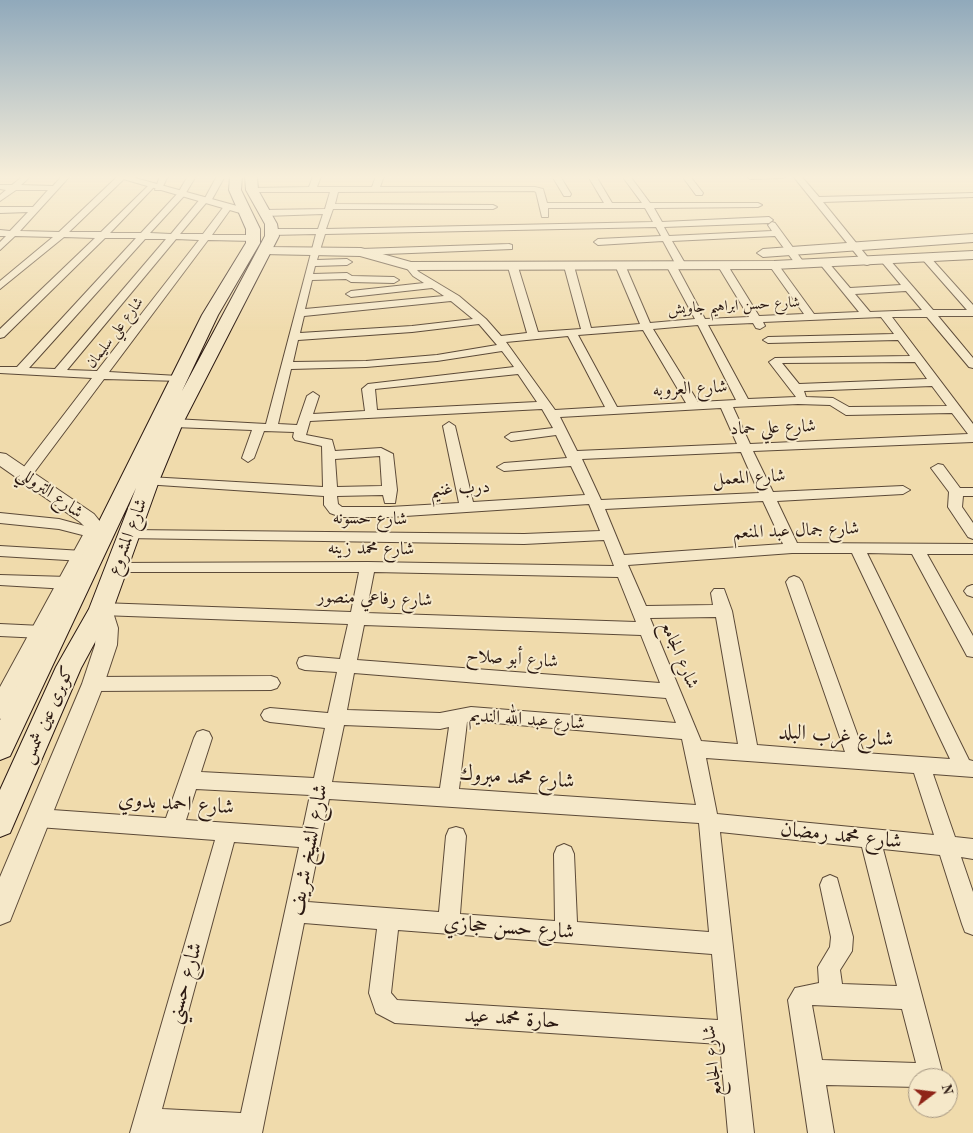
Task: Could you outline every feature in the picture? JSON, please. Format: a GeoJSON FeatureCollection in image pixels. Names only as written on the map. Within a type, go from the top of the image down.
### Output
{"type":"FeatureCollection","features":[{"type":"Feature","properties":{"kind":"main road"},"geometry":{"type":"LineString","coordinates":[[253,229],[260,244]]}},
{"type":"Feature","properties":{"kind":"main road","name":"شارع المشروع"},"geometry":{"type":"LineString","coordinates":[[98,534],[210,315],[260,244],[272,232]]}},
{"type":"Feature","properties":{"kind":"main road","name":"شارع المشروع"},"geometry":{"type":"LineString","coordinates":[[101,609],[149,481],[174,423],[260,244]]}},
{"type":"Feature","properties":{"kind":"main road","name":"كوبرى عين شمس"},"geometry":{"type":"LineString","coordinates":[[0,748],[50,630],[98,534]]}},
{"type":"Feature","properties":{"kind":"main road","name":"كوبرى عين شمس"},"geometry":{"type":"LineString","coordinates":[[0,823],[69,667],[101,609]]}},
{"type":"Feature","properties":{"kind":"street"},"geometry":{"type":"LineString","coordinates":[[0,247],[18,229]]}},
{"type":"Feature","properties":{"kind":"street"},"geometry":{"type":"LineString","coordinates":[[0,286],[66,229]]}},
{"type":"Feature","properties":{"kind":"street"},"geometry":{"type":"LineString","coordinates":[[0,334],[109,229]]}},
{"type":"Feature","properties":{"kind":"street"},"geometry":{"type":"LineString","coordinates":[[20,371],[148,229]]}},
{"type":"Feature","properties":{"kind":"street"},"geometry":{"type":"LineString","coordinates":[[58,373],[180,229]]}},
{"type":"Feature","properties":{"kind":"street","name":"شارع علي سليمان"},"geometry":{"type":"LineString","coordinates":[[25,475],[206,236],[214,229]]}},
{"type":"Feature","properties":{"kind":"street"},"geometry":{"type":"LineString","coordinates":[[272,232],[503,229]]}},
{"type":"Feature","properties":{"kind":"street"},"geometry":{"type":"LineString","coordinates":[[661,229],[701,322],[744,403]]}},
{"type":"Feature","properties":{"kind":"street"},"geometry":{"type":"LineString","coordinates":[[775,229],[800,264]]}},
{"type":"Feature","properties":{"kind":"street"},"geometry":{"type":"LineString","coordinates":[[841,229],[867,262]]}},
{"type":"Feature","properties":{"kind":"street"},"geometry":{"type":"LineString","coordinates":[[248,458],[265,428],[287,366],[308,276],[321,231]]}},
{"type":"Feature","properties":{"kind":"street"},"geometry":{"type":"LineString","coordinates":[[0,233],[206,236],[260,244],[313,257],[347,262]]}},
{"type":"Feature","properties":{"kind":"street"},"geometry":{"type":"LineString","coordinates":[[598,242],[778,233]]}},
{"type":"Feature","properties":{"kind":"street"},"geometry":{"type":"LineString","coordinates":[[676,265],[710,258],[973,238]]}},
{"type":"Feature","properties":{"kind":"street"},"geometry":{"type":"LineString","coordinates":[[313,257],[361,252],[509,247]]}},
{"type":"Feature","properties":{"kind":"street"},"geometry":{"type":"LineString","coordinates":[[361,252],[410,266],[514,267],[620,265],[774,266],[972,256]]}},
{"type":"Feature","properties":{"kind":"street"},"geometry":{"type":"LineString","coordinates":[[926,258],[973,312]]}},
{"type":"Feature","properties":{"kind":"street"},"geometry":{"type":"LineString","coordinates":[[886,261],[973,366]]}},
{"type":"Feature","properties":{"kind":"street"},"geometry":{"type":"LineString","coordinates":[[825,264],[867,315]]}},
{"type":"Feature","properties":{"kind":"street"},"geometry":{"type":"LineString","coordinates":[[620,265],[646,326],[694,406]]}},
{"type":"Feature","properties":{"kind":"street","name":"شارع الجامع"},"geometry":{"type":"LineString","coordinates":[[410,266],[416,274],[455,298],[482,321],[501,343],[549,409],[575,458],[610,535],[692,740],[708,819],[741,1133]]}},
{"type":"Feature","properties":{"kind":"street"},"geometry":{"type":"LineString","coordinates":[[569,266],[587,331]]}},
{"type":"Feature","properties":{"kind":"street"},"geometry":{"type":"LineString","coordinates":[[724,266],[780,360]]}},
{"type":"Feature","properties":{"kind":"street"},"geometry":{"type":"LineString","coordinates":[[774,266],[811,317]]}},
{"type":"Feature","properties":{"kind":"street"},"geometry":{"type":"LineString","coordinates":[[514,267],[533,335]]}},
{"type":"Feature","properties":{"kind":"street"},"geometry":{"type":"LineString","coordinates":[[308,276],[393,279],[397,288]]}},
{"type":"Feature","properties":{"kind":"street"},"geometry":{"type":"LineString","coordinates":[[351,294],[434,285]]}},
{"type":"Feature","properties":{"kind":"street"},"geometry":{"type":"LineString","coordinates":[[847,292],[909,288]]}},
{"type":"Feature","properties":{"kind":"street"},"geometry":{"type":"LineString","coordinates":[[300,313],[455,298]]}},
{"type":"Feature","properties":{"kind":"street","name":"شارع حسن ابراهيم جاويش"},"geometry":{"type":"LineString","coordinates":[[287,366],[339,365],[437,358],[533,335],[646,326],[811,317],[973,312]]}},
{"type":"Feature","properties":{"kind":"street"},"geometry":{"type":"LineString","coordinates":[[884,314],[973,432]]}},
{"type":"Feature","properties":{"kind":"street"},"geometry":{"type":"LineString","coordinates":[[294,338],[412,329],[482,321]]}},
{"type":"Feature","properties":{"kind":"street"},"geometry":{"type":"LineString","coordinates":[[571,332],[613,410]]}},
{"type":"Feature","properties":{"kind":"street"},"geometry":{"type":"LineString","coordinates":[[768,340],[900,337]]}},
{"type":"Feature","properties":{"kind":"street"},"geometry":{"type":"LineString","coordinates":[[804,400],[775,362],[780,360],[917,359]]}},
{"type":"Feature","properties":{"kind":"street"},"geometry":{"type":"LineString","coordinates":[[339,365],[339,377]]}},
{"type":"Feature","properties":{"kind":"street"},"geometry":{"type":"LineString","coordinates":[[0,370],[178,379]]}},
{"type":"Feature","properties":{"kind":"street"},"geometry":{"type":"LineString","coordinates":[[372,414],[368,388],[372,386],[521,370]]}},
{"type":"Feature","properties":{"kind":"street"},"geometry":{"type":"LineString","coordinates":[[795,388],[934,382]]}},
{"type":"Feature","properties":{"kind":"street"},"geometry":{"type":"LineString","coordinates":[[313,396],[303,423],[300,438],[328,443],[330,498]]}},
{"type":"Feature","properties":{"kind":"street","name":"شارع العروبه"},"geometry":{"type":"LineString","coordinates":[[174,423],[265,428],[372,414],[549,409],[613,410],[804,400],[830,401],[846,411],[955,409]]}},
{"type":"Feature","properties":{"kind":"street"},"geometry":{"type":"LineString","coordinates":[[725,404],[792,548]]}},
{"type":"Feature","properties":{"kind":"street"},"geometry":{"type":"LineString","coordinates":[[449,426],[467,507]]}},
{"type":"Feature","properties":{"kind":"street"},"geometry":{"type":"LineString","coordinates":[[511,436],[561,432]]}},
{"type":"Feature","properties":{"kind":"street","name":"شارع علي حماد"},"geometry":{"type":"LineString","coordinates":[[504,467],[575,458],[744,447],[973,438]]}},
{"type":"Feature","properties":{"kind":"street"},"geometry":{"type":"LineString","coordinates":[[329,455],[381,452],[387,454],[390,512]]}},
{"type":"Feature","properties":{"kind":"street","name":"شارع التروللي"},"geometry":{"type":"LineString","coordinates":[[0,458],[86,518],[93,524],[98,534]]}},
{"type":"Feature","properties":{"kind":"street"},"geometry":{"type":"LineString","coordinates":[[938,468],[956,492],[954,507],[973,534]]}},
{"type":"Feature","properties":{"kind":"street"},"geometry":{"type":"LineString","coordinates":[[149,481],[330,498],[390,490]]}},
{"type":"Feature","properties":{"kind":"street","name":"شارع المعمل"},"geometry":{"type":"LineString","coordinates":[[595,502],[903,490]]}},
{"type":"Feature","properties":{"kind":"street"},"geometry":{"type":"LineString","coordinates":[[956,492],[973,492]]}},
{"type":"Feature","properties":{"kind":"street","name":"درب غنيم"},"geometry":{"type":"LineString","coordinates":[[330,498],[335,510],[340,512],[390,512],[595,502]]}},
{"type":"Feature","properties":{"kind":"street"},"geometry":{"type":"LineString","coordinates":[[0,518],[59,524],[98,534]]}},
{"type":"Feature","properties":{"kind":"street","name":"شارع المشروع"},"geometry":{"type":"LineString","coordinates":[[1,705],[50,630],[68,583],[98,534]]}},
{"type":"Feature","properties":{"kind":"street","name":"شارع حسونه"},"geometry":{"type":"LineString","coordinates":[[129,534],[524,539],[610,535]]}},
{"type":"Feature","properties":{"kind":"street","name":"شارع جمال عبد المنعم"},"geometry":{"type":"LineString","coordinates":[[622,566],[792,548],[973,549]]}},
{"type":"Feature","properties":{"kind":"street"},"geometry":{"type":"LineString","coordinates":[[857,548],[969,769]]}},
{"type":"Feature","properties":{"kind":"street"},"geometry":{"type":"LineString","coordinates":[[916,548],[973,651]]}},
{"type":"Feature","properties":{"kind":"street"},"geometry":{"type":"LineString","coordinates":[[0,551],[83,556]]}},
{"type":"Feature","properties":{"kind":"street","name":"شارع محمد زينه"},"geometry":{"type":"LineString","coordinates":[[117,567],[622,566]]}},
{"type":"Feature","properties":{"kind":"street","name":"شارع الشيخ شريف"},"geometry":{"type":"LineString","coordinates":[[250,1130],[368,567]]}},
{"type":"Feature","properties":{"kind":"street"},"geometry":{"type":"LineString","coordinates":[[0,580],[68,583]]}},
{"type":"Feature","properties":{"kind":"street"},"geometry":{"type":"LineString","coordinates":[[794,582],[857,760]]}},
{"type":"Feature","properties":{"kind":"street"},"geometry":{"type":"LineString","coordinates":[[719,593],[724,611],[749,752]]}},
{"type":"Feature","properties":{"kind":"street"},"geometry":{"type":"LineString","coordinates":[[0,911],[93,684],[106,645],[107,628],[101,609]]}},
{"type":"Feature","properties":{"kind":"street","name":"شارع رفاعي منصور"},"geometry":{"type":"LineString","coordinates":[[101,609],[647,629]]}},
{"type":"Feature","properties":{"kind":"street"},"geometry":{"type":"LineString","coordinates":[[640,612],[724,611]]}},
{"type":"Feature","properties":{"kind":"street"},"geometry":{"type":"LineString","coordinates":[[0,630],[50,630]]}},
{"type":"Feature","properties":{"kind":"street","name":"شارع أبو صلاح"},"geometry":{"type":"LineString","coordinates":[[305,663],[673,691]]}},
{"type":"Feature","properties":{"kind":"street"},"geometry":{"type":"LineString","coordinates":[[93,684],[271,683]]}},
{"type":"Feature","properties":{"kind":"street","name":"شارع عبد الله النديم"},"geometry":{"type":"LineString","coordinates":[[270,715],[336,719],[440,721],[471,714],[692,740]]}},
{"type":"Feature","properties":{"kind":"street"},"geometry":{"type":"LineString","coordinates":[[448,797],[459,716]]}},
{"type":"Feature","properties":{"kind":"street"},"geometry":{"type":"LineString","coordinates":[[173,828],[203,738]]}},
{"type":"Feature","properties":{"kind":"street","name":"شارع غرب البلد"},"geometry":{"type":"LineString","coordinates":[[692,740],[749,752],[969,769]]}},
{"type":"Feature","properties":{"kind":"street"},"geometry":{"type":"LineString","coordinates":[[921,766],[973,924]]}},
{"type":"Feature","properties":{"kind":"street","name":"شارع محمد مبروك"},"geometry":{"type":"LineString","coordinates":[[189,780],[448,797],[708,819]]}},
{"type":"Feature","properties":{"kind":"street","name":"شارع احمد بدوي"},"geometry":{"type":"LineString","coordinates":[[38,818],[311,838]]}},
{"type":"Feature","properties":{"kind":"street","name":"شارع محمد رمضان"},"geometry":{"type":"LineString","coordinates":[[708,819],[973,849]]}},
{"type":"Feature","properties":{"kind":"street","name":"شارع حسني"},"geometry":{"type":"LineString","coordinates":[[144,1127],[227,832]]}},
{"type":"Feature","properties":{"kind":"street"},"geometry":{"type":"LineString","coordinates":[[449,923],[456,836]]}},
{"type":"Feature","properties":{"kind":"street"},"geometry":{"type":"LineString","coordinates":[[810,1072],[927,1074],[930,1066],[870,838]]}},
{"type":"Feature","properties":{"kind":"street"},"geometry":{"type":"LineString","coordinates":[[564,854],[566,932]]}},
{"type":"Feature","properties":{"kind":"street"},"geometry":{"type":"LineString","coordinates":[[830,885],[842,937],[841,951],[829,967],[833,995]]}},
{"type":"Feature","properties":{"kind":"street","name":"شارع حسن حجازي"},"geometry":{"type":"LineString","coordinates":[[297,912],[720,944]]}},
{"type":"Feature","properties":{"kind":"street","name":"حارة محمد عيد"},"geometry":{"type":"LineString","coordinates":[[389,919],[380,993],[384,1005],[395,1011],[730,1033]]}},
{"type":"Feature","properties":{"kind":"street"},"geometry":{"type":"LineString","coordinates":[[822,1133],[799,1005],[803,996],[807,994],[912,998]]}},
{"type":"Feature","properties":{"kind":"street"},"geometry":{"type":"LineString","coordinates":[[144,1127],[250,1130]]}}]}
